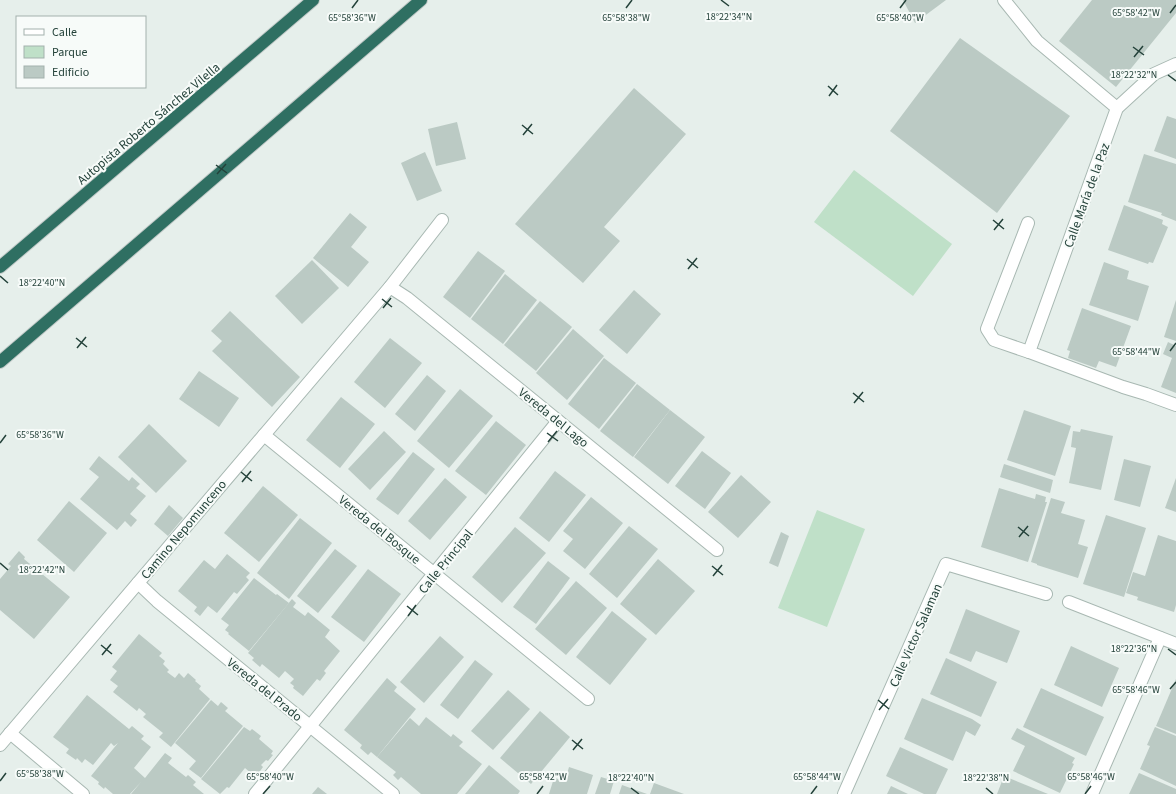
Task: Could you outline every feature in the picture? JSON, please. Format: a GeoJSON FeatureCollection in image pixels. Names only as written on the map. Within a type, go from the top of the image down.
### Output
{"type":"FeatureCollection","features":[{"type":"Feature","properties":{"kind":"highway","name":"Autopista Roberto Sánchez Vilella"},"geometry":{"type":"LineString","coordinates":[[0,267],[313,0]]}},
{"type":"Feature","properties":{"kind":"highway"},"geometry":{"type":"LineString","coordinates":[[0,362],[421,0]]}},
{"type":"Feature","properties":{"kind":"street"},"geometry":{"type":"LineString","coordinates":[[1004,0],[1037,41],[1117,108]]}},
{"type":"Feature","properties":{"kind":"street","name":"Calle María de la Paz"},"geometry":{"type":"LineString","coordinates":[[1029,352],[1117,108],[1154,74],[1176,64]]}},
{"type":"Feature","properties":{"kind":"street","name":"Camino Nepomunceno"},"geometry":{"type":"LineString","coordinates":[[0,745],[390,287],[442,220]]}},
{"type":"Feature","properties":{"kind":"street"},"geometry":{"type":"LineString","coordinates":[[1028,223],[988,329],[994,340],[1176,405]]}},
{"type":"Feature","properties":{"kind":"street","name":"Vereda del Lago"},"geometry":{"type":"LineString","coordinates":[[390,287],[407,298],[717,550]]}},
{"type":"Feature","properties":{"kind":"street","name":"Calle Principal"},"geometry":{"type":"LineString","coordinates":[[255,794],[558,420]]}},
{"type":"Feature","properties":{"kind":"street","name":"Vereda del Bosque"},"geometry":{"type":"LineString","coordinates":[[264,435],[588,699]]}},
{"type":"Feature","properties":{"kind":"street","name":"Calle Victor Salaman"},"geometry":{"type":"LineString","coordinates":[[844,794],[946,564],[1046,594]]}},
{"type":"Feature","properties":{"kind":"street","name":"Vereda del Prado"},"geometry":{"type":"LineString","coordinates":[[138,583],[157,601],[393,794]]}},
{"type":"Feature","properties":{"kind":"street"},"geometry":{"type":"LineString","coordinates":[[1069,602],[1176,644]]}},
{"type":"Feature","properties":{"kind":"street"},"geometry":{"type":"LineString","coordinates":[[1092,794],[1160,638]]}},
{"type":"Feature","properties":{"kind":"street"},"geometry":{"type":"LineString","coordinates":[[10,733],[84,794]]}},
{"type":"Feature","properties":{"kind":"green space"},"geometry":{"type":"Polygon","coordinates":[[[854,170],[952,244],[913,296],[814,222],[854,170]]]}},
{"type":"Feature","properties":{"kind":"green space"},"geometry":{"type":"Polygon","coordinates":[[[817,510],[865,529],[827,627],[778,608],[817,510]]]}},
{"type":"Feature","properties":{"kind":"building"},"geometry":{"type":"Polygon","coordinates":[[[903,0],[946,0],[915,23],[903,0]]]}},
{"type":"Feature","properties":{"kind":"building"},"geometry":{"type":"Polygon","coordinates":[[[1092,0],[1176,0],[1176,13],[1116,87],[1059,41],[1092,0]]]}},
{"type":"Feature","properties":{"kind":"building"},"geometry":{"type":"Polygon","coordinates":[[[960,38],[1070,116],[997,213],[890,131],[960,38]]]}},
{"type":"Feature","properties":{"kind":"building"},"geometry":{"type":"Polygon","coordinates":[[[634,88],[686,134],[604,227],[620,241],[583,283],[515,224],[634,88]]]}},
{"type":"Feature","properties":{"kind":"building"},"geometry":{"type":"Polygon","coordinates":[[[1167,116],[1176,119],[1176,159],[1154,151],[1167,116]]]}},
{"type":"Feature","properties":{"kind":"building"},"geometry":{"type":"Polygon","coordinates":[[[457,122],[466,159],[436,166],[428,129],[457,122]]]}},
{"type":"Feature","properties":{"kind":"building"},"geometry":{"type":"Polygon","coordinates":[[[425,152],[442,191],[417,201],[401,163],[425,152]]]}},
{"type":"Feature","properties":{"kind":"building"},"geometry":{"type":"Polygon","coordinates":[[[1144,154],[1176,164],[1176,221],[1161,215],[1162,213],[1128,202],[1144,154]]]}},
{"type":"Feature","properties":{"kind":"building"},"geometry":{"type":"Polygon","coordinates":[[[1124,205],[1163,220],[1162,224],[1168,227],[1153,263],[1149,262],[1148,264],[1108,250],[1124,205]]]}},
{"type":"Feature","properties":{"kind":"building"},"geometry":{"type":"Polygon","coordinates":[[[350,213],[367,227],[351,247],[369,262],[348,287],[313,258],[350,213]]]}},
{"type":"Feature","properties":{"kind":"building"},"geometry":{"type":"Polygon","coordinates":[[[478,251],[505,271],[470,318],[443,297],[478,251]]]}},
{"type":"Feature","properties":{"kind":"building"},"geometry":{"type":"Polygon","coordinates":[[[312,260],[339,288],[302,324],[275,296],[312,260]]]}},
{"type":"Feature","properties":{"kind":"building"},"geometry":{"type":"Polygon","coordinates":[[[1104,262],[1129,271],[1127,279],[1149,286],[1138,321],[1089,305],[1104,262]]]}},
{"type":"Feature","properties":{"kind":"building"},"geometry":{"type":"Polygon","coordinates":[[[505,274],[537,300],[503,344],[471,319],[505,274]]]}},
{"type":"Feature","properties":{"kind":"building"},"geometry":{"type":"Polygon","coordinates":[[[634,290],[661,314],[627,354],[599,330],[634,290]]]}},
{"type":"Feature","properties":{"kind":"building"},"geometry":{"type":"Polygon","coordinates":[[[1176,300],[1176,341],[1164,337],[1176,300]]]}},
{"type":"Feature","properties":{"kind":"building"},"geometry":{"type":"Polygon","coordinates":[[[540,301],[572,327],[536,371],[504,345],[540,301]]]}},
{"type":"Feature","properties":{"kind":"building"},"geometry":{"type":"Polygon","coordinates":[[[1082,308],[1131,326],[1116,367],[1099,361],[1096,368],[1068,358],[1070,351],[1067,350],[1082,308]]]}},
{"type":"Feature","properties":{"kind":"building"},"geometry":{"type":"Polygon","coordinates":[[[230,311],[300,377],[272,407],[212,351],[222,341],[211,331],[230,311]]]}},
{"type":"Feature","properties":{"kind":"building"},"geometry":{"type":"Polygon","coordinates":[[[573,329],[604,356],[567,400],[536,373],[573,329]]]}},
{"type":"Feature","properties":{"kind":"building"},"geometry":{"type":"Polygon","coordinates":[[[390,338],[422,363],[385,408],[354,382],[390,338]]]}},
{"type":"Feature","properties":{"kind":"building"},"geometry":{"type":"Polygon","coordinates":[[[1168,342],[1176,346],[1176,393],[1161,387],[1172,358],[1163,354],[1168,342]]]}},
{"type":"Feature","properties":{"kind":"building"},"geometry":{"type":"Polygon","coordinates":[[[604,358],[636,383],[599,429],[568,404],[604,358]]]}},
{"type":"Feature","properties":{"kind":"building"},"geometry":{"type":"Polygon","coordinates":[[[199,371],[239,398],[219,427],[179,399],[199,371]]]}},
{"type":"Feature","properties":{"kind":"building"},"geometry":{"type":"Polygon","coordinates":[[[427,375],[446,391],[415,431],[395,414],[427,375]]]}},
{"type":"Feature","properties":{"kind":"building"},"geometry":{"type":"Polygon","coordinates":[[[637,384],[670,410],[633,457],[600,431],[637,384]]]}},
{"type":"Feature","properties":{"kind":"building"},"geometry":{"type":"Polygon","coordinates":[[[460,389],[493,416],[449,468],[417,441],[460,389]]]}},
{"type":"Feature","properties":{"kind":"building"},"geometry":{"type":"Polygon","coordinates":[[[341,397],[375,424],[340,468],[306,440],[341,397]]]}},
{"type":"Feature","properties":{"kind":"building"},"geometry":{"type":"Polygon","coordinates":[[[670,410],[705,437],[668,484],[634,457],[670,410]]]}},
{"type":"Feature","properties":{"kind":"building"},"geometry":{"type":"Polygon","coordinates":[[[1024,410],[1071,426],[1055,476],[1007,460],[1024,410]]]}},
{"type":"Feature","properties":{"kind":"building"},"geometry":{"type":"Polygon","coordinates":[[[496,421],[526,445],[486,495],[455,471],[496,421]]]}},
{"type":"Feature","properties":{"kind":"building"},"geometry":{"type":"Polygon","coordinates":[[[149,424],[187,461],[156,493],[118,457],[149,424]]]}},
{"type":"Feature","properties":{"kind":"building"},"geometry":{"type":"Polygon","coordinates":[[[1081,429],[1113,436],[1101,490],[1069,483],[1076,448],[1071,447],[1073,431],[1080,432],[1081,429]]]}},
{"type":"Feature","properties":{"kind":"building"},"geometry":{"type":"Polygon","coordinates":[[[384,431],[406,452],[370,490],[348,469],[384,431]]]}},
{"type":"Feature","properties":{"kind":"building"},"geometry":{"type":"Polygon","coordinates":[[[702,451],[731,473],[705,509],[675,486],[702,451]]]}},
{"type":"Feature","properties":{"kind":"building"},"geometry":{"type":"Polygon","coordinates":[[[413,452],[435,469],[398,515],[376,499],[413,452]]]}},
{"type":"Feature","properties":{"kind":"building"},"geometry":{"type":"Polygon","coordinates":[[[99,456],[129,481],[132,477],[140,484],[136,488],[146,496],[130,514],[137,520],[131,527],[125,521],[117,530],[80,499],[99,477],[89,469],[99,456]]]}},
{"type":"Feature","properties":{"kind":"building"},"geometry":{"type":"Polygon","coordinates":[[[1124,459],[1151,466],[1140,507],[1114,500],[1124,459]]]}},
{"type":"Feature","properties":{"kind":"building"},"geometry":{"type":"Polygon","coordinates":[[[1004,464],[1053,480],[1050,493],[1000,477],[1004,464]]]}},
{"type":"Feature","properties":{"kind":"building"},"geometry":{"type":"Polygon","coordinates":[[[555,471],[586,495],[549,542],[519,518],[555,471]]]}},
{"type":"Feature","properties":{"kind":"building"},"geometry":{"type":"Polygon","coordinates":[[[741,475],[771,502],[738,538],[708,512],[741,475]]]}},
{"type":"Feature","properties":{"kind":"building"},"geometry":{"type":"Polygon","coordinates":[[[445,478],[467,497],[430,540],[408,521],[445,478]]]}},
{"type":"Feature","properties":{"kind":"building"},"geometry":{"type":"Polygon","coordinates":[[[1176,478],[1176,512],[1165,508],[1176,478]]]}},
{"type":"Feature","properties":{"kind":"building"},"geometry":{"type":"Polygon","coordinates":[[[263,486],[298,515],[259,562],[224,533],[263,486]]]}},
{"type":"Feature","properties":{"kind":"building"},"geometry":{"type":"Polygon","coordinates":[[[999,488],[1035,499],[1036,494],[1046,497],[1045,502],[1047,502],[1028,562],[981,547],[999,488]]]}},
{"type":"Feature","properties":{"kind":"building"},"geometry":{"type":"Polygon","coordinates":[[[591,497],[623,523],[585,569],[563,551],[573,539],[563,531],[591,497]]]}},
{"type":"Feature","properties":{"kind":"building"},"geometry":{"type":"Polygon","coordinates":[[[1051,498],[1065,502],[1061,513],[1085,520],[1078,544],[1088,547],[1078,578],[1031,562],[1051,498]]]}},
{"type":"Feature","properties":{"kind":"building"},"geometry":{"type":"Polygon","coordinates":[[[69,501],[107,533],[74,572],[37,540],[69,501]]]}},
{"type":"Feature","properties":{"kind":"building"},"geometry":{"type":"Polygon","coordinates":[[[169,505],[183,518],[168,536],[154,524],[169,505]]]}},
{"type":"Feature","properties":{"kind":"building"},"geometry":{"type":"Polygon","coordinates":[[[1106,515],[1146,528],[1124,597],[1083,584],[1106,515]]]}},
{"type":"Feature","properties":{"kind":"building"},"geometry":{"type":"Polygon","coordinates":[[[300,518],[332,543],[289,599],[257,573],[300,518]]]}},
{"type":"Feature","properties":{"kind":"building"},"geometry":{"type":"Polygon","coordinates":[[[629,526],[658,549],[617,598],[589,574],[629,526]]]}},
{"type":"Feature","properties":{"kind":"building"},"geometry":{"type":"Polygon","coordinates":[[[515,527],[546,553],[502,603],[472,577],[515,527]]]}},
{"type":"Feature","properties":{"kind":"building"},"geometry":{"type":"Polygon","coordinates":[[[781,532],[789,536],[778,567],[769,563],[781,532]]]}},
{"type":"Feature","properties":{"kind":"building"},"geometry":{"type":"Polygon","coordinates":[[[1158,535],[1176,541],[1176,605],[1174,612],[1137,600],[1138,597],[1126,593],[1133,572],[1145,576],[1158,535]]]}},
{"type":"Feature","properties":{"kind":"building"},"geometry":{"type":"Polygon","coordinates":[[[335,549],[357,566],[318,613],[297,596],[335,549]]]}},
{"type":"Feature","properties":{"kind":"building"},"geometry":{"type":"Polygon","coordinates":[[[19,551],[25,557],[24,559],[70,597],[34,639],[0,610],[0,579],[11,566],[8,564],[19,551]]]}},
{"type":"Feature","properties":{"kind":"building"},"geometry":{"type":"Polygon","coordinates":[[[227,554],[250,573],[246,577],[249,580],[237,594],[234,592],[217,613],[208,606],[200,616],[194,611],[197,607],[178,591],[204,560],[215,569],[227,554]]]}},
{"type":"Feature","properties":{"kind":"building"},"geometry":{"type":"Polygon","coordinates":[[[658,559],[695,591],[656,635],[620,604],[658,559]]]}},
{"type":"Feature","properties":{"kind":"building"},"geometry":{"type":"Polygon","coordinates":[[[548,561],[570,578],[536,624],[513,607],[548,561]]]}},
{"type":"Feature","properties":{"kind":"building"},"geometry":{"type":"Polygon","coordinates":[[[368,569],[401,594],[364,642],[331,617],[368,569]]]}},
{"type":"Feature","properties":{"kind":"building"},"geometry":{"type":"Polygon","coordinates":[[[254,578],[289,603],[249,651],[228,634],[229,633],[225,630],[229,625],[221,619],[254,578]]]}},
{"type":"Feature","properties":{"kind":"building"},"geometry":{"type":"Polygon","coordinates":[[[576,581],[607,608],[566,655],[535,629],[576,581]]]}},
{"type":"Feature","properties":{"kind":"building"},"geometry":{"type":"Polygon","coordinates":[[[292,599],[296,603],[293,607],[305,616],[308,612],[330,630],[325,637],[340,651],[324,671],[326,673],[320,681],[317,679],[303,696],[293,688],[294,686],[290,683],[294,679],[285,671],[279,678],[262,664],[260,667],[252,660],[254,658],[248,653],[292,599]]]}},
{"type":"Feature","properties":{"kind":"building"},"geometry":{"type":"Polygon","coordinates":[[[966,609],[1020,631],[1007,663],[976,651],[971,662],[949,653],[966,609]]]}},
{"type":"Feature","properties":{"kind":"building"},"geometry":{"type":"Polygon","coordinates":[[[612,611],[647,639],[610,685],[576,657],[612,611]]]}},
{"type":"Feature","properties":{"kind":"building"},"geometry":{"type":"Polygon","coordinates":[[[139,634],[162,653],[159,656],[165,661],[163,664],[169,670],[167,672],[175,678],[179,673],[184,678],[188,673],[201,686],[199,689],[210,699],[171,747],[159,737],[163,733],[143,717],[146,714],[139,708],[137,711],[113,692],[118,686],[110,680],[117,671],[112,667],[139,634]]]}},
{"type":"Feature","properties":{"kind":"building"},"geometry":{"type":"Polygon","coordinates":[[[440,636],[464,657],[424,703],[400,682],[440,636]]]}},
{"type":"Feature","properties":{"kind":"building"},"geometry":{"type":"Polygon","coordinates":[[[1071,646],[1119,668],[1102,707],[1054,685],[1071,646]]]}},
{"type":"Feature","properties":{"kind":"building"},"geometry":{"type":"Polygon","coordinates":[[[946,658],[997,682],[981,717],[930,694],[946,658]]]}},
{"type":"Feature","properties":{"kind":"building"},"geometry":{"type":"Polygon","coordinates":[[[475,660],[493,674],[458,719],[440,705],[475,660]]]}},
{"type":"Feature","properties":{"kind":"building"},"geometry":{"type":"Polygon","coordinates":[[[387,678],[397,687],[394,691],[416,709],[377,757],[371,752],[368,755],[360,748],[362,745],[344,730],[387,678]]]}},
{"type":"Feature","properties":{"kind":"building"},"geometry":{"type":"Polygon","coordinates":[[[1176,679],[1176,734],[1156,726],[1176,679]]]}},
{"type":"Feature","properties":{"kind":"building"},"geometry":{"type":"Polygon","coordinates":[[[1041,688],[1104,717],[1086,756],[1023,727],[1041,688]]]}},
{"type":"Feature","properties":{"kind":"building"},"geometry":{"type":"Polygon","coordinates":[[[508,690],[530,709],[493,750],[471,731],[508,690]]]}},
{"type":"Feature","properties":{"kind":"building"},"geometry":{"type":"Polygon","coordinates":[[[87,695],[129,729],[132,726],[144,736],[141,739],[151,747],[134,768],[145,778],[165,753],[172,758],[168,763],[186,777],[188,775],[196,782],[193,785],[204,794],[131,794],[141,782],[130,794],[113,794],[105,787],[104,789],[98,784],[99,782],[91,776],[118,743],[114,746],[111,743],[93,765],[85,759],[82,763],[77,758],[76,760],[66,753],[69,749],[53,737],[87,695]]]}},
{"type":"Feature","properties":{"kind":"building"},"geometry":{"type":"Polygon","coordinates":[[[922,698],[972,719],[981,725],[975,736],[966,731],[953,761],[904,739],[922,698]]]}},
{"type":"Feature","properties":{"kind":"building"},"geometry":{"type":"Polygon","coordinates":[[[211,700],[218,706],[221,702],[228,708],[225,711],[243,726],[201,778],[189,769],[196,761],[175,743],[211,700]]]}},
{"type":"Feature","properties":{"kind":"building"},"geometry":{"type":"Polygon","coordinates":[[[540,711],[570,737],[531,784],[500,758],[540,711]]]}},
{"type":"Feature","properties":{"kind":"building"},"geometry":{"type":"Polygon","coordinates":[[[426,717],[451,737],[453,734],[463,742],[459,746],[482,764],[457,794],[421,794],[401,777],[398,780],[393,775],[396,772],[377,757],[410,718],[419,726],[426,717]]]}},
{"type":"Feature","properties":{"kind":"building"},"geometry":{"type":"Polygon","coordinates":[[[244,727],[250,731],[252,729],[261,736],[259,739],[273,751],[271,754],[273,755],[268,761],[266,760],[261,765],[263,767],[258,774],[256,772],[253,775],[245,768],[229,788],[227,787],[220,794],[201,779],[244,727]]]}},
{"type":"Feature","properties":{"kind":"building"},"geometry":{"type":"Polygon","coordinates":[[[1155,727],[1176,736],[1176,786],[1140,769],[1150,746],[1147,745],[1155,727]]]}},
{"type":"Feature","properties":{"kind":"building"},"geometry":{"type":"Polygon","coordinates":[[[1017,728],[1075,758],[1072,763],[1074,764],[1060,793],[1013,771],[1025,746],[1011,739],[1017,728]]]}},
{"type":"Feature","properties":{"kind":"building"},"geometry":{"type":"Polygon","coordinates":[[[900,747],[948,769],[936,794],[924,794],[886,776],[900,747]]]}},
{"type":"Feature","properties":{"kind":"building"},"geometry":{"type":"Polygon","coordinates":[[[489,765],[520,791],[518,794],[465,794],[489,765]]]}},
{"type":"Feature","properties":{"kind":"building"},"geometry":{"type":"Polygon","coordinates":[[[569,767],[593,775],[587,794],[549,794],[554,778],[565,781],[569,767]]]}},
{"type":"Feature","properties":{"kind":"building"},"geometry":{"type":"Polygon","coordinates":[[[1139,773],[1176,789],[1176,794],[1129,794],[1139,773]]]}},
{"type":"Feature","properties":{"kind":"building"},"geometry":{"type":"Polygon","coordinates":[[[1004,776],[1048,794],[997,794],[1004,776]]]}},
{"type":"Feature","properties":{"kind":"building"},"geometry":{"type":"Polygon","coordinates":[[[601,777],[614,781],[610,794],[595,794],[601,777]]]}},
{"type":"Feature","properties":{"kind":"building"},"geometry":{"type":"Polygon","coordinates":[[[654,783],[684,794],[650,794],[654,783]]]}},
{"type":"Feature","properties":{"kind":"building"},"geometry":{"type":"Polygon","coordinates":[[[622,785],[647,794],[619,794],[622,785]]]}},
{"type":"Feature","properties":{"kind":"building"},"geometry":{"type":"Polygon","coordinates":[[[891,786],[908,794],[887,794],[891,786]]]}},
{"type":"Feature","properties":{"kind":"building"},"geometry":{"type":"Polygon","coordinates":[[[318,787],[327,794],[312,794],[318,787]]]}}]}
